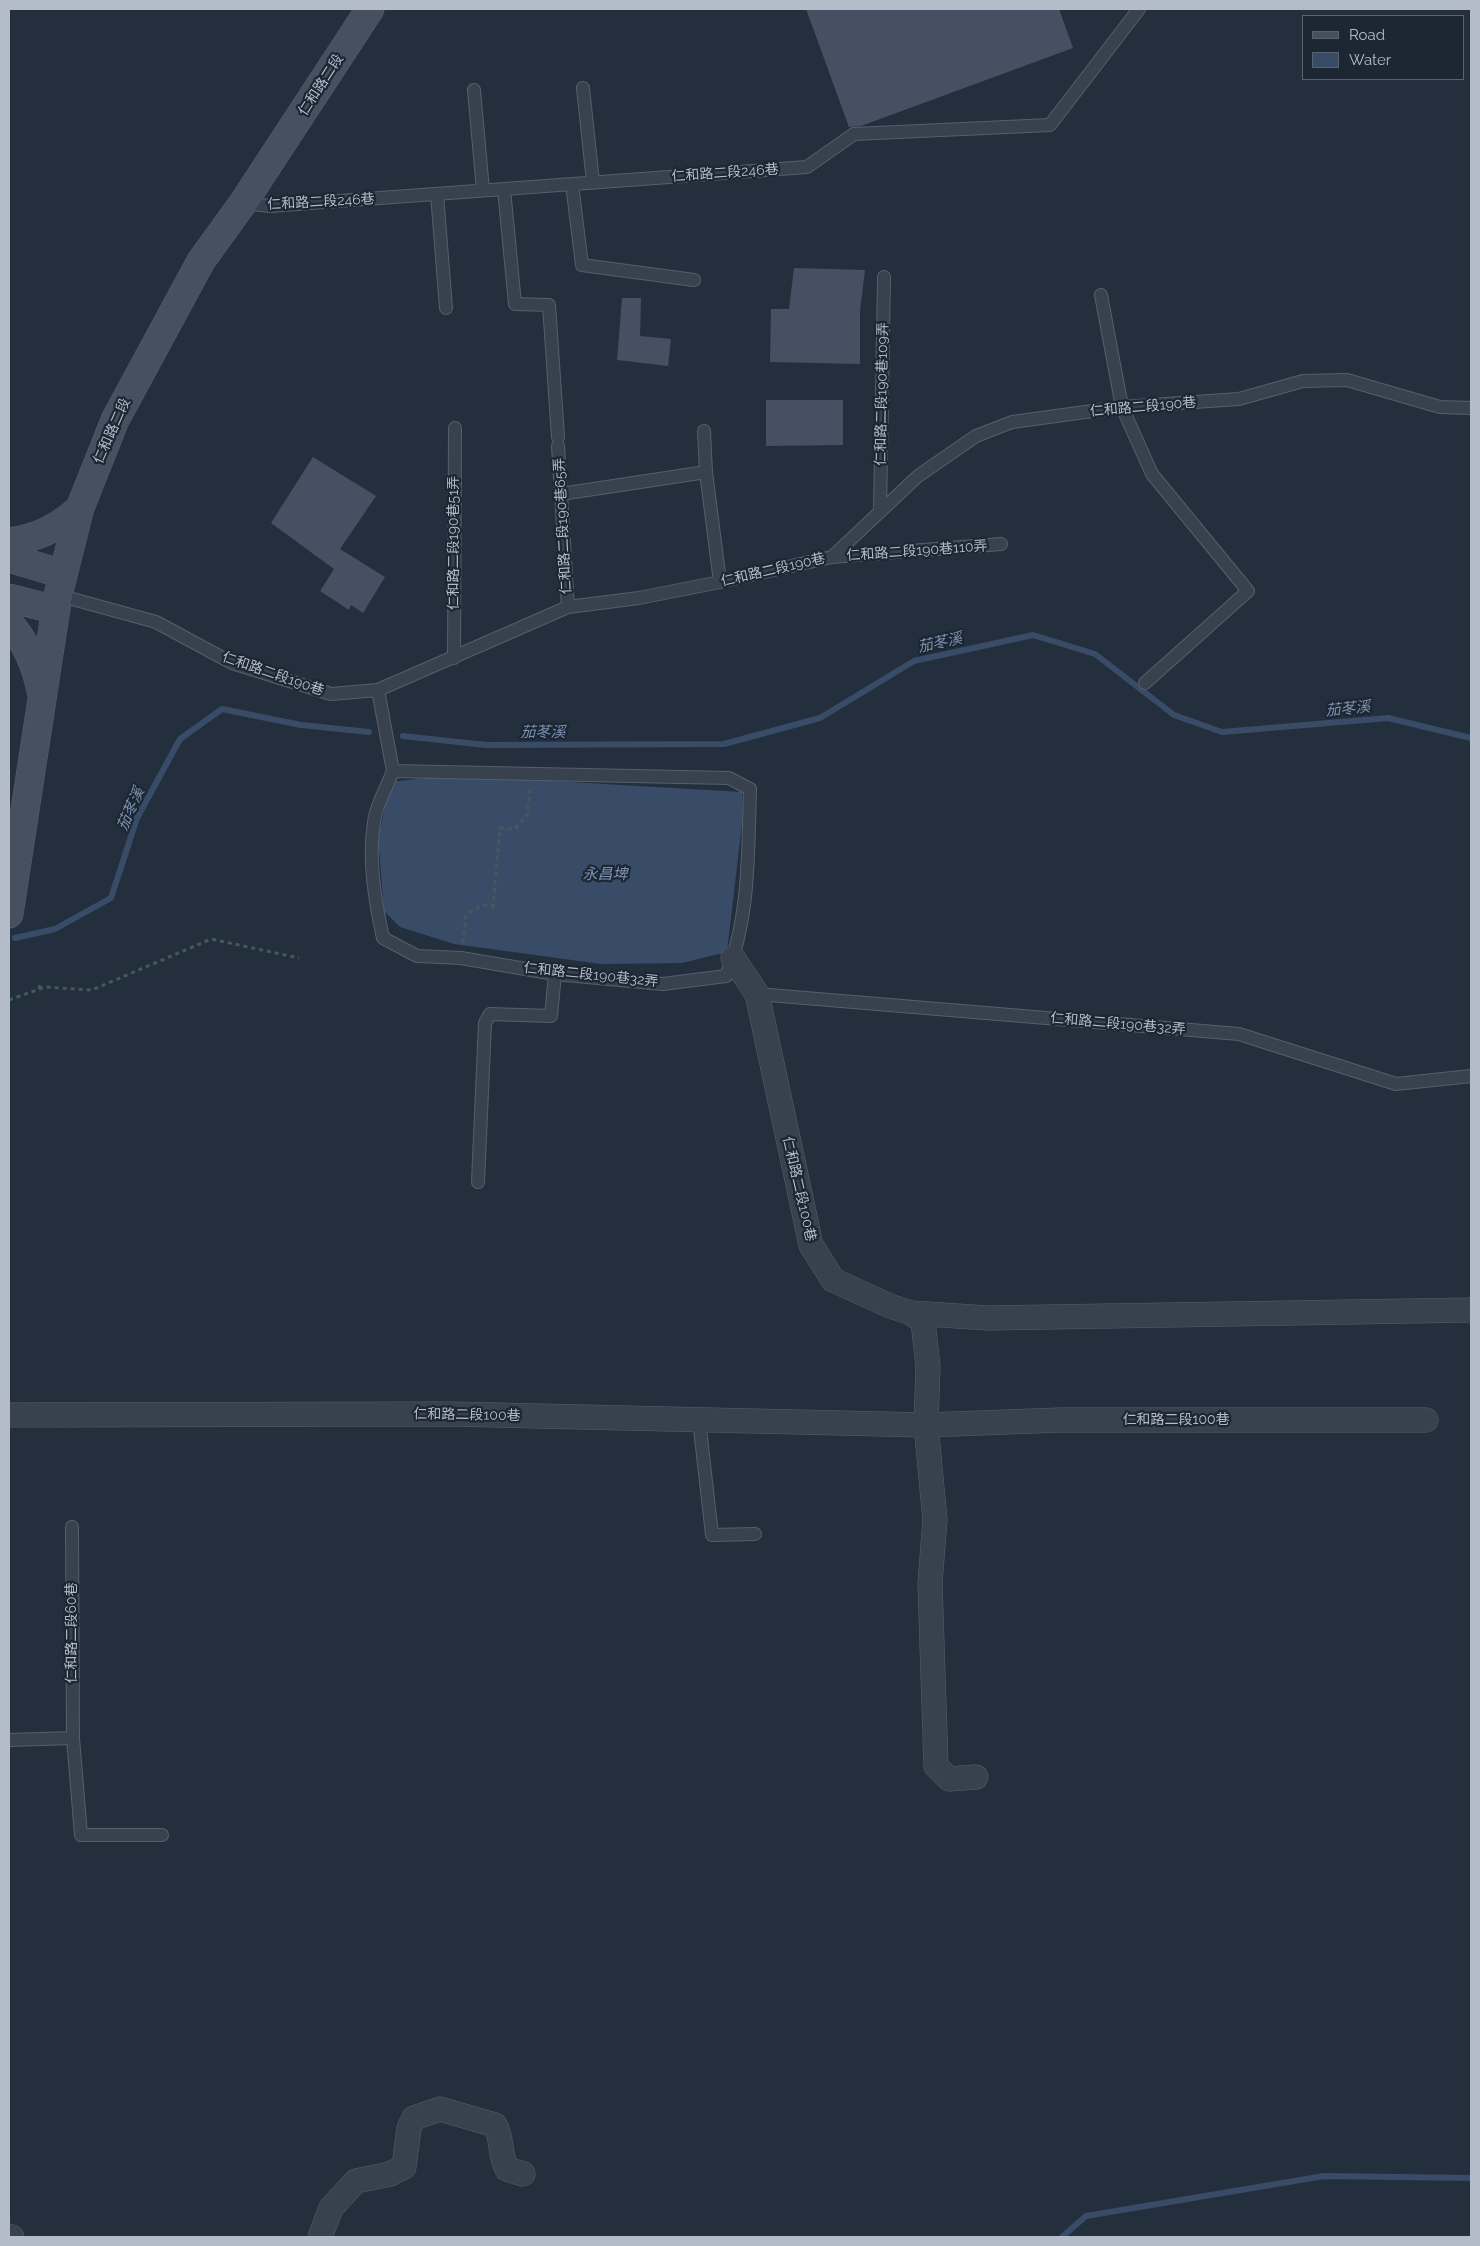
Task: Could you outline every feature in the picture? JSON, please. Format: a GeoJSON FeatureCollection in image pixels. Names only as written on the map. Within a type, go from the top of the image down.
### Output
{"type":"FeatureCollection","features":[{"type":"Feature","properties":{"kind":"main road","name":"仁和路二段"},"geometry":{"type":"LineString","coordinates":[[9,914],[16,824],[42,699],[59,593],[80,508],[115,420],[201,261],[243,203],[370,9]]}},
{"type":"Feature","properties":{"kind":"main road"},"geometry":{"type":"LineString","coordinates":[[9,542],[27,539],[48,532],[65,522],[80,508]]}},
{"type":"Feature","properties":{"kind":"main road"},"geometry":{"type":"LineString","coordinates":[[9,558],[59,593]]}},
{"type":"Feature","properties":{"kind":"main road"},"geometry":{"type":"LineString","coordinates":[[9,598],[59,593]]}},
{"type":"Feature","properties":{"kind":"main road"},"geometry":{"type":"LineString","coordinates":[[9,623],[24,643],[32,660],[42,699]]}},
{"type":"Feature","properties":{"kind":"street","name":"仁和路二段100巷"},"geometry":{"type":"LineString","coordinates":[[733,958],[757,994],[811,1245],[833,1280],[890,1306],[911,1313],[988,1318],[1471,1310]]}},
{"type":"Feature","properties":{"kind":"street"},"geometry":{"type":"LineString","coordinates":[[911,1313],[923,1321],[927,1342],[926,1425],[935,1520],[930,1583],[936,1766],[949,1779],[976,1777]]}},
{"type":"Feature","properties":{"kind":"street","name":"仁和路二段100巷"},"geometry":{"type":"LineString","coordinates":[[9,1415],[452,1414],[926,1425],[1060,1420],[1426,1420]]}},
{"type":"Feature","properties":{"kind":"street"},"geometry":{"type":"LineString","coordinates":[[320,2237],[331,2208],[356,2180],[390,2174],[404,2166],[409,2128],[414,2118],[440,2109],[495,2125],[501,2135],[501,2158],[507,2169],[523,2174]]}},
{"type":"Feature","properties":{"kind":"lane","name":"仁和路二段246巷"},"geometry":{"type":"LineString","coordinates":[[243,203],[270,206],[807,167],[854,134],[1050,125],[1139,9]]}},
{"type":"Feature","properties":{"kind":"lane"},"geometry":{"type":"LineString","coordinates":[[583,88],[593,182]]}},
{"type":"Feature","properties":{"kind":"lane"},"geometry":{"type":"LineString","coordinates":[[474,90],[483,190]]}},
{"type":"Feature","properties":{"kind":"lane"},"geometry":{"type":"LineString","coordinates":[[572,184],[582,265],[694,280]]}},
{"type":"Feature","properties":{"kind":"lane","name":"仁和路二段190巷65弄"},"geometry":{"type":"LineString","coordinates":[[504,189],[515,304],[550,305],[568,607]]}},
{"type":"Feature","properties":{"kind":"lane"},"geometry":{"type":"LineString","coordinates":[[437,194],[446,308]]}},
{"type":"Feature","properties":{"kind":"lane","name":"仁和路二段190巷109弄"},"geometry":{"type":"LineString","coordinates":[[880,512],[884,276]]}},
{"type":"Feature","properties":{"kind":"lane"},"geometry":{"type":"LineString","coordinates":[[1101,295],[1122,407],[1152,474],[1248,591],[1145,683]]}},
{"type":"Feature","properties":{"kind":"lane","name":"仁和路二段190巷"},"geometry":{"type":"LineString","coordinates":[[59,593],[156,622],[232,663],[331,694],[378,690],[568,607],[639,598],[832,557],[918,476],[976,436],[1012,422],[1122,407],[1239,399],[1304,381],[1347,380],[1440,408],[1471,408]]}},
{"type":"Feature","properties":{"kind":"lane","name":"仁和路二段190巷51弄"},"geometry":{"type":"LineString","coordinates":[[454,658],[455,428]]}},
{"type":"Feature","properties":{"kind":"lane"},"geometry":{"type":"LineString","coordinates":[[704,430],[706,472],[720,582]]}},
{"type":"Feature","properties":{"kind":"lane"},"geometry":{"type":"LineString","coordinates":[[561,494],[706,472]]}},
{"type":"Feature","properties":{"kind":"lane","name":"仁和路二段190巷110弄"},"geometry":{"type":"LineString","coordinates":[[832,557],[1001,544]]}},
{"type":"Feature","properties":{"kind":"lane"},"geometry":{"type":"LineString","coordinates":[[378,690],[393,771]]}},
{"type":"Feature","properties":{"kind":"lane","name":"仁和路二段190巷32弄"},"geometry":{"type":"LineString","coordinates":[[393,771],[532,775],[729,778],[750,789],[746,884],[733,958],[726,976],[663,984],[555,974],[461,958],[417,956],[384,938],[375,899],[374,821],[393,771]]}},
{"type":"Feature","properties":{"kind":"lane"},"geometry":{"type":"LineString","coordinates":[[478,1182],[485,1023],[490,1014],[551,1016],[555,974]]}},
{"type":"Feature","properties":{"kind":"lane","name":"仁和路二段190巷32弄"},"geometry":{"type":"LineString","coordinates":[[757,994],[1239,1034],[1396,1084],[1471,1076]]}},
{"type":"Feature","properties":{"kind":"lane"},"geometry":{"type":"LineString","coordinates":[[699,1420],[712,1535],[755,1534]]}},
{"type":"Feature","properties":{"kind":"lane","name":"仁和路二段60巷"},"geometry":{"type":"LineString","coordinates":[[72,1528],[73,1738],[81,1835],[162,1835]]}},
{"type":"Feature","properties":{"kind":"lane"},"geometry":{"type":"LineString","coordinates":[[9,1740],[73,1738]]}},
{"type":"Feature","properties":{"kind":"path"},"geometry":{"type":"LineString","coordinates":[[461,958],[466,915],[482,905],[493,906],[500,828],[515,829],[528,815],[532,775]]}},
{"type":"Feature","properties":{"kind":"path"},"geometry":{"type":"LineString","coordinates":[[9,1000],[45,987],[92,990],[211,939],[299,958]]}},
{"type":"Feature","properties":{"kind":"path"},"geometry":{"type":"LineString","coordinates":[[39,989],[41,981]]}},
{"type":"Feature","properties":{"kind":"water","name":"永昌埤"},"geometry":{"type":"Polygon","coordinates":[[[449,775],[742,792],[743,815],[727,952],[682,963],[601,964],[454,944],[400,927],[384,911],[378,837],[391,782],[449,775]]]}},
{"type":"Feature","properties":{"kind":"building"},"geometry":{"type":"Polygon","coordinates":[[[806,9],[1059,9],[1073,48],[861,126],[849,127],[806,9]]]}},
{"type":"Feature","properties":{"kind":"building"},"geometry":{"type":"Polygon","coordinates":[[[794,268],[865,270],[860,311],[860,364],[770,362],[771,309],[789,309],[794,268]]]}},
{"type":"Feature","properties":{"kind":"building"},"geometry":{"type":"Polygon","coordinates":[[[622,298],[641,298],[640,336],[671,339],[668,366],[617,360],[622,298]]]}},
{"type":"Feature","properties":{"kind":"building"},"geometry":{"type":"Polygon","coordinates":[[[766,400],[843,400],[843,445],[766,446],[766,400]]]}},
{"type":"Feature","properties":{"kind":"building"},"geometry":{"type":"Polygon","coordinates":[[[313,457],[376,496],[340,549],[385,577],[363,613],[351,605],[349,610],[320,591],[334,569],[271,523],[313,457]]]}},
{"type":"Feature","properties":{"kind":"waterway","name":"茄苳溪"},"geometry":{"type":"LineString","coordinates":[[403,736],[486,745],[724,744],[820,718],[914,661],[1033,635],[1095,654],[1174,715],[1222,732],[1388,718],[1471,738]]}},
{"type":"Feature","properties":{"kind":"waterway","name":"茄苳溪"},"geometry":{"type":"LineString","coordinates":[[15,938],[55,929],[111,898],[137,818],[180,739],[222,709],[301,725],[369,732]]}},
{"type":"Feature","properties":{"kind":"waterway"},"geometry":{"type":"LineString","coordinates":[[1062,2237],[1086,2216],[1324,2176],[1471,2178]]}}]}
